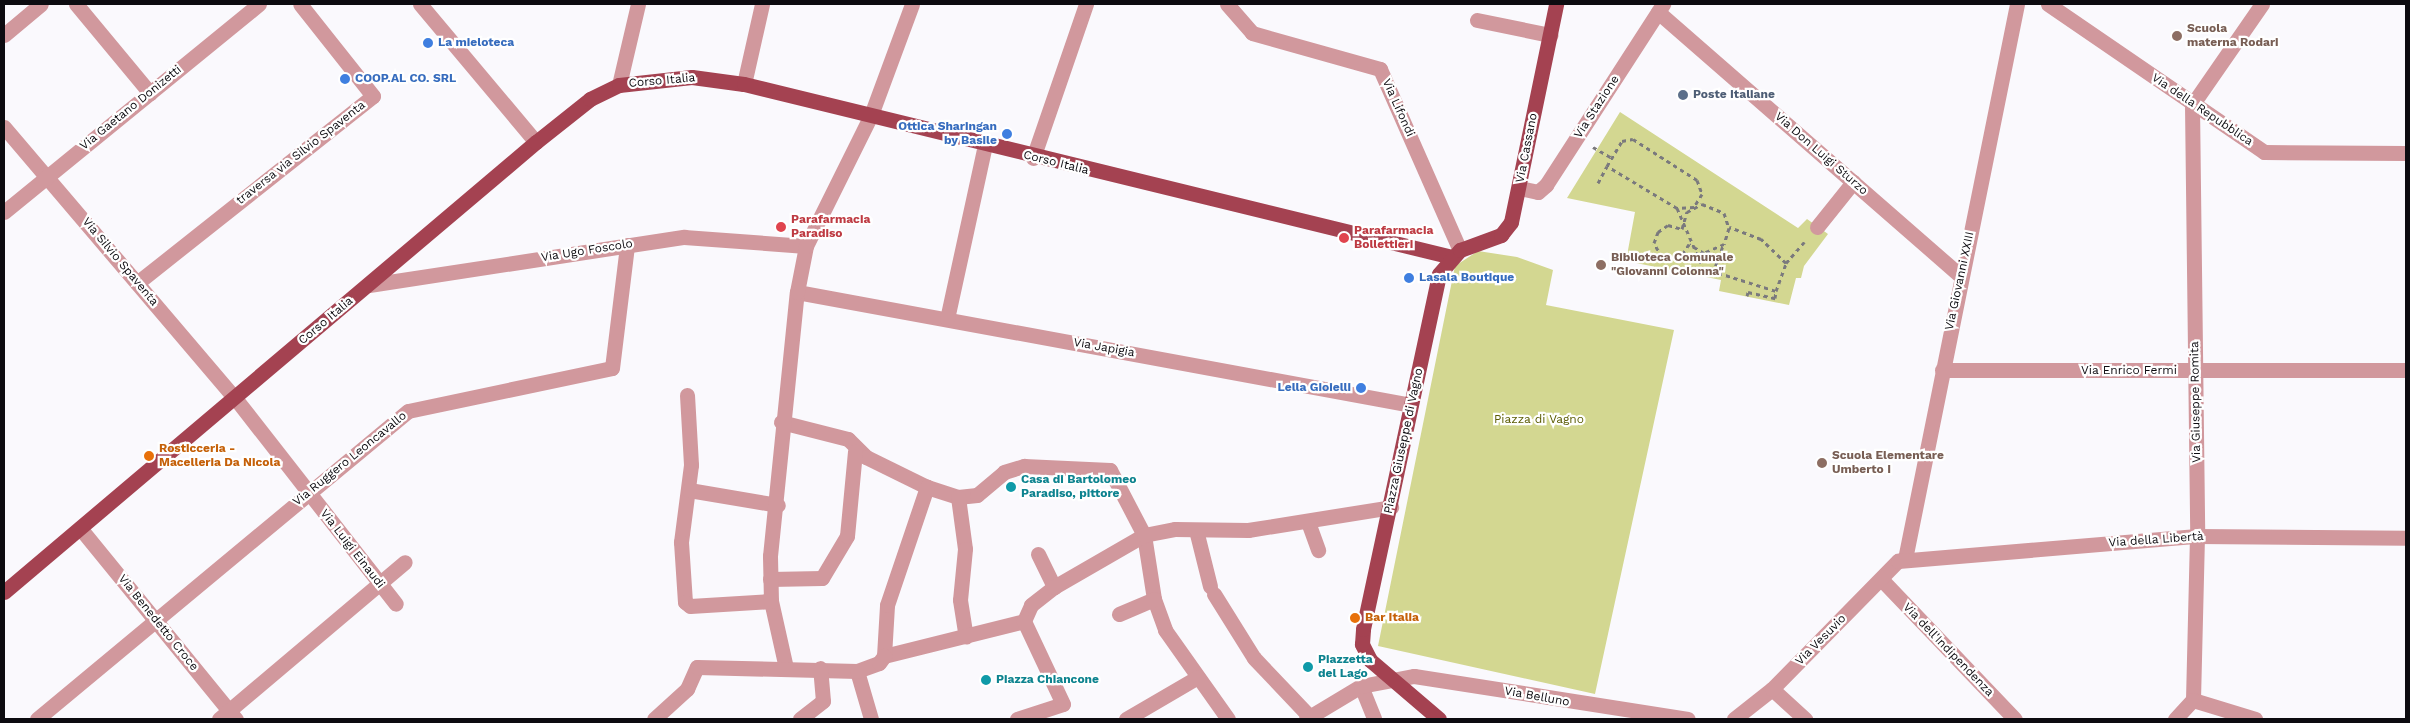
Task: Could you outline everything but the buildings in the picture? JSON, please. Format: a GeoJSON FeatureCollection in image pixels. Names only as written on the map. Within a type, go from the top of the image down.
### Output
{"type":"FeatureCollection","features":[{"type":"Feature","properties":{"kind":"main road","name":"Via Cassano"},"geometry":{"type":"LineString","coordinates":[[1456,253],[1508,229],[1519,188],[1556,4]]}},
{"type":"Feature","properties":{"kind":"main road","name":"Corso Italia"},"geometry":{"type":"LineString","coordinates":[[4,592],[536,142],[590,99],[620,85],[692,77],[744,84],[1033,158],[1456,253]]}},
{"type":"Feature","properties":{"kind":"main road","name":"Piazza Giuseppe di Vagno"},"geometry":{"type":"LineString","coordinates":[[1386,678],[1362,644],[1363,629],[1391,506],[1439,274],[1456,253]]}},
{"type":"Feature","properties":{"kind":"main road"},"geometry":{"type":"LineString","coordinates":[[1386,678],[1438,719]]}},
{"type":"Feature","properties":{"kind":"street"},"geometry":{"type":"LineString","coordinates":[[4,36],[41,4]]}},
{"type":"Feature","properties":{"kind":"street"},"geometry":{"type":"LineString","coordinates":[[76,4],[150,93]]}},
{"type":"Feature","properties":{"kind":"street","name":"Via Gaetano Donizetti"},"geometry":{"type":"LineString","coordinates":[[4,212],[259,4]]}},
{"type":"Feature","properties":{"kind":"street","name":"traversa via Silvio Spaventa"},"geometry":{"type":"LineString","coordinates":[[137,283],[373,96],[300,4]]}},
{"type":"Feature","properties":{"kind":"street"},"geometry":{"type":"LineString","coordinates":[[420,4],[536,142]]}},
{"type":"Feature","properties":{"kind":"street"},"geometry":{"type":"LineString","coordinates":[[620,85],[638,4]]}},
{"type":"Feature","properties":{"kind":"street"},"geometry":{"type":"LineString","coordinates":[[744,84],[762,4]]}},
{"type":"Feature","properties":{"kind":"street"},"geometry":{"type":"LineString","coordinates":[[786,668],[771,601],[770,579],[778,505],[781,422],[797,292],[806,246],[871,115],[912,4]]}},
{"type":"Feature","properties":{"kind":"street"},"geometry":{"type":"LineString","coordinates":[[1033,158],[1086,4]]}},
{"type":"Feature","properties":{"kind":"street","name":"Via Lifondi"},"geometry":{"type":"LineString","coordinates":[[1227,4],[1252,34],[1380,69],[1456,253]]}},
{"type":"Feature","properties":{"kind":"street","name":"Via Giovanni XXIII"},"geometry":{"type":"LineString","coordinates":[[1906,560],[1942,370],[2017,4]]}},
{"type":"Feature","properties":{"kind":"street","name":"Via della Repubblica"},"geometry":{"type":"LineString","coordinates":[[2048,4],[2192,105],[2264,152],[2406,153]]}},
{"type":"Feature","properties":{"kind":"street"},"geometry":{"type":"LineString","coordinates":[[2192,105],[2262,4]]}},
{"type":"Feature","properties":{"kind":"street","name":"Via Don Luigi Sturzo"},"geometry":{"type":"LineString","coordinates":[[1661,8],[1853,182],[1961,276]]}},
{"type":"Feature","properties":{"kind":"street","name":"Via Stazione"},"geometry":{"type":"LineString","coordinates":[[1519,188],[1538,192],[1546,185],[1661,8]]}},
{"type":"Feature","properties":{"kind":"street"},"geometry":{"type":"LineString","coordinates":[[1477,20],[1550,35]]}},
{"type":"Feature","properties":{"kind":"street","name":"Via Giuseppe Romita"},"geometry":{"type":"LineString","coordinates":[[2192,105],[2197,536],[2193,700]]}},
{"type":"Feature","properties":{"kind":"street","name":"Via Silvio Spaventa"},"geometry":{"type":"LineString","coordinates":[[4,127],[235,398]]}},
{"type":"Feature","properties":{"kind":"street"},"geometry":{"type":"LineString","coordinates":[[947,319],[985,145]]}},
{"type":"Feature","properties":{"kind":"street"},"geometry":{"type":"LineString","coordinates":[[1817,227],[1853,182]]}},
{"type":"Feature","properties":{"kind":"street","name":"Via Ugo Foscolo"},"geometry":{"type":"LineString","coordinates":[[368,285],[684,236],[806,246]]}},
{"type":"Feature","properties":{"kind":"street","name":"Via Ruggero Leoncavallo"},"geometry":{"type":"LineString","coordinates":[[37,719],[408,411],[612,368],[627,245]]}},
{"type":"Feature","properties":{"kind":"street","name":"Via Japigia"},"geometry":{"type":"LineString","coordinates":[[797,292],[1411,404]]}},
{"type":"Feature","properties":{"kind":"street","name":"Via Enrico Fermi"},"geometry":{"type":"LineString","coordinates":[[1942,370],[2406,370]]}},
{"type":"Feature","properties":{"kind":"street"},"geometry":{"type":"LineString","coordinates":[[687,394],[689,490],[682,542],[687,605],[771,601]]}},
{"type":"Feature","properties":{"kind":"street","name":"Via Luigi Einaudi"},"geometry":{"type":"LineString","coordinates":[[235,398],[396,604]]}},
{"type":"Feature","properties":{"kind":"street"},"geometry":{"type":"LineString","coordinates":[[781,422],[848,439],[855,450],[926,487],[958,496],[977,495],[1004,472],[1024,466],[1110,470],[1144,535],[1154,598],[1165,630],[1228,719]]}},
{"type":"Feature","properties":{"kind":"street"},"geometry":{"type":"LineString","coordinates":[[770,579],[822,578],[847,536],[855,450]]}},
{"type":"Feature","properties":{"kind":"street"},"geometry":{"type":"LineString","coordinates":[[654,719],[687,689],[697,667],[820,668],[857,671],[879,663],[884,656],[887,606],[926,487]]}},
{"type":"Feature","properties":{"kind":"street"},"geometry":{"type":"LineString","coordinates":[[689,490],[778,505]]}},
{"type":"Feature","properties":{"kind":"street"},"geometry":{"type":"LineString","coordinates":[[958,496],[965,549],[960,600],[966,637]]}},
{"type":"Feature","properties":{"kind":"street"},"geometry":{"type":"LineString","coordinates":[[884,656],[1024,621],[1031,606],[1054,587],[1144,535],[1196,530],[1248,530],[1308,522],[1391,506]]}},
{"type":"Feature","properties":{"kind":"street"},"geometry":{"type":"LineString","coordinates":[[1308,522],[1318,550]]}},
{"type":"Feature","properties":{"kind":"street","name":"Via Benedetto Croce"},"geometry":{"type":"LineString","coordinates":[[80,528],[156,620],[228,716]]}},
{"type":"Feature","properties":{"kind":"street"},"geometry":{"type":"LineString","coordinates":[[1196,530],[1212,590],[1254,658],[1308,718]]}},
{"type":"Feature","properties":{"kind":"street","name":"Via della Libertà"},"geometry":{"type":"LineString","coordinates":[[1906,560],[2197,536],[2406,538]]}},
{"type":"Feature","properties":{"kind":"street"},"geometry":{"type":"LineString","coordinates":[[1038,554],[1054,587]]}},
{"type":"Feature","properties":{"kind":"street","name":"Via Vesuvio"},"geometry":{"type":"LineString","coordinates":[[1734,719],[1772,689],[1882,580],[1898,561],[1906,560]]}},
{"type":"Feature","properties":{"kind":"street"},"geometry":{"type":"LineString","coordinates":[[228,716],[405,562]]}},
{"type":"Feature","properties":{"kind":"street","name":"Via dell'Indipendenza"},"geometry":{"type":"LineString","coordinates":[[1882,580],[2015,719]]}},
{"type":"Feature","properties":{"kind":"street"},"geometry":{"type":"LineString","coordinates":[[1119,614],[1154,598]]}},
{"type":"Feature","properties":{"kind":"street"},"geometry":{"type":"LineString","coordinates":[[1017,719],[1063,704],[1024,621]]}},
{"type":"Feature","properties":{"kind":"street"},"geometry":{"type":"LineString","coordinates":[[800,719],[823,701],[820,668]]}},
{"type":"Feature","properties":{"kind":"street"},"geometry":{"type":"LineString","coordinates":[[857,671],[872,719]]}},
{"type":"Feature","properties":{"kind":"street"},"geometry":{"type":"LineString","coordinates":[[1128,719],[1198,678]]}},
{"type":"Feature","properties":{"kind":"street","name":"Via Belluno"},"geometry":{"type":"LineString","coordinates":[[1308,718],[1361,686],[1386,678],[1440,680],[1688,719]]}},
{"type":"Feature","properties":{"kind":"street"},"geometry":{"type":"LineString","coordinates":[[1361,686],[1374,719]]}},
{"type":"Feature","properties":{"kind":"street"},"geometry":{"type":"LineString","coordinates":[[1772,689],[1805,719]]}},
{"type":"Feature","properties":{"kind":"street"},"geometry":{"type":"LineString","coordinates":[[2175,719],[2193,700],[2255,719]]}},
{"type":"Feature","properties":{"kind":"path"},"geometry":{"type":"LineString","coordinates":[[1598,183],[1622,141],[1633,139],[1697,180],[1702,194],[1683,219],[1682,229]]}},
{"type":"Feature","properties":{"kind":"path"},"geometry":{"type":"LineString","coordinates":[[1597,150],[1612,158]]}},
{"type":"Feature","properties":{"kind":"path"},"geometry":{"type":"LineString","coordinates":[[1607,166],[1677,208],[1718,208],[1729,227],[1761,239],[1786,263]]}},
{"type":"Feature","properties":{"kind":"path"},"geometry":{"type":"LineString","coordinates":[[1677,208],[1682,229],[1703,268],[1713,273],[1776,291]]}},
{"type":"Feature","properties":{"kind":"path"},"geometry":{"type":"LineString","coordinates":[[1682,229],[1674,225],[1662,228],[1656,249],[1667,260],[1679,260],[1689,244]]}},
{"type":"Feature","properties":{"kind":"path"},"geometry":{"type":"LineString","coordinates":[[1713,273],[1729,227]]}},
{"type":"Feature","properties":{"kind":"path"},"geometry":{"type":"LineString","coordinates":[[1748,296],[1748,292],[1774,298],[1786,263],[1817,227]]}},
{"type":"Feature","properties":{"kind":"path"},"geometry":{"type":"LineString","coordinates":[[1689,244],[1704,253],[1724,244]]}},
{"type":"Feature","properties":{"kind":"green space"},"geometry":{"type":"Polygon","coordinates":[[[1620,112],[1798,228],[1807,219],[1828,234],[1804,266],[1801,278],[1796,278],[1789,305],[1719,291],[1721,280],[1626,261],[1635,212],[1567,198],[1620,112]]]}},
{"type":"Feature","properties":{"kind":"green space","name":"Piazza di Vagno"},"geometry":{"type":"Polygon","coordinates":[[[1478,251],[1517,257],[1553,270],[1546,305],[1674,330],[1595,694],[1378,646],[1455,266],[1478,251]]]}},
{"type":"Feature","properties":{"kind":"place","name":"Scuola materna Rodari"},"geometry":{"type":"Point","coordinates":[2177,36]}},
{"type":"Feature","properties":{"kind":"place","name":"La mieloteca"},"geometry":{"type":"Point","coordinates":[428,43]}},
{"type":"Feature","properties":{"kind":"place","name":"COOP.AL CO. SRL"},"geometry":{"type":"Point","coordinates":[345,79]}},
{"type":"Feature","properties":{"kind":"place","name":"Poste Italiane"},"geometry":{"type":"Point","coordinates":[1683,95]}},
{"type":"Feature","properties":{"kind":"place","name":"Ottica Sharingan by Basile"},"geometry":{"type":"Point","coordinates":[1007,134]}},
{"type":"Feature","properties":{"kind":"place","name":"Parafarmacia Paradiso"},"geometry":{"type":"Point","coordinates":[781,227]}},
{"type":"Feature","properties":{"kind":"place","name":"Parafarmacia Bollettieri"},"geometry":{"type":"Point","coordinates":[1344,238]}},
{"type":"Feature","properties":{"kind":"place","name":"Biblioteca Comunale \"Giovanni Colonna\""},"geometry":{"type":"Point","coordinates":[1601,265]}},
{"type":"Feature","properties":{"kind":"place","name":"Lasala Boutique"},"geometry":{"type":"Point","coordinates":[1409,278]}},
{"type":"Feature","properties":{"kind":"place","name":"Lella Gioielli"},"geometry":{"type":"Point","coordinates":[1361,388]}},
{"type":"Feature","properties":{"kind":"place","name":"Rosticceria - Macelleria Da Nicola"},"geometry":{"type":"Point","coordinates":[149,456]}},
{"type":"Feature","properties":{"kind":"place","name":"Scuola Elementare Umberto I"},"geometry":{"type":"Point","coordinates":[1822,463]}},
{"type":"Feature","properties":{"kind":"place","name":"Casa di Bartolomeo Paradiso, pittore"},"geometry":{"type":"Point","coordinates":[1011,487]}},
{"type":"Feature","properties":{"kind":"place","name":"Bar Italia"},"geometry":{"type":"Point","coordinates":[1355,618]}},
{"type":"Feature","properties":{"kind":"place","name":"Piazzetta del Lago"},"geometry":{"type":"Point","coordinates":[1308,667]}},
{"type":"Feature","properties":{"kind":"place","name":"Piazza Chiancone"},"geometry":{"type":"Point","coordinates":[986,680]}}]}
